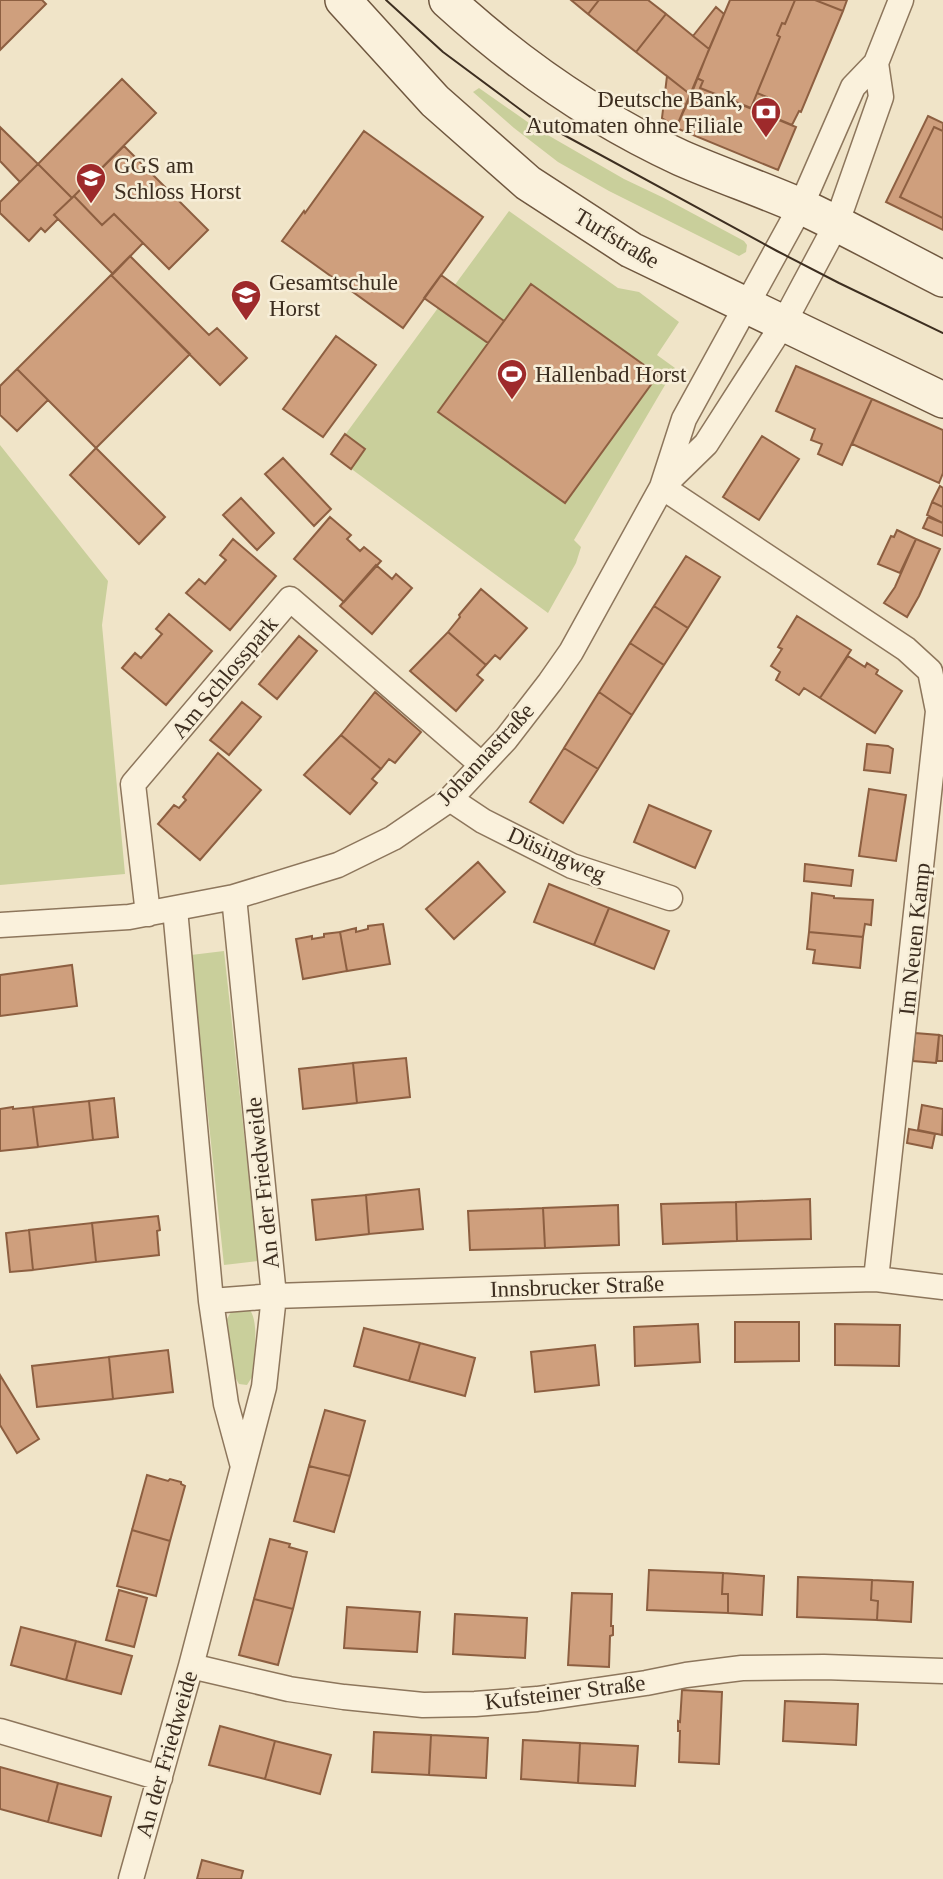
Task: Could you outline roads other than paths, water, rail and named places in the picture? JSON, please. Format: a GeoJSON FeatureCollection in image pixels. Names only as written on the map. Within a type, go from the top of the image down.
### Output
{"type":"FeatureCollection","features":[{"type":"Feature","properties":{"kind":"main road","name":"Turfstraße"},"geometry":{"type":"LineString","coordinates":[[343,0],[435,101],[527,183],[631,250],[943,400]]}},
{"type":"Feature","properties":{"kind":"main road"},"geometry":{"type":"LineString","coordinates":[[447,0],[522,64],[626,130],[681,158],[801,206],[943,279]]}},
{"type":"Feature","properties":{"kind":"street"},"geometry":{"type":"LineString","coordinates":[[876,62],[901,0]]}},
{"type":"Feature","properties":{"kind":"street","name":"Johannastraße"},"geometry":{"type":"LineString","coordinates":[[662,487],[706,444],[783,324],[836,225],[881,97],[876,62]]}},
{"type":"Feature","properties":{"kind":"street","name":"Johannastraße"},"geometry":{"type":"LineString","coordinates":[[0,925],[109,919],[234,897],[338,865],[393,838],[450,799],[506,739],[571,652],[662,487],[684,419],[801,206],[853,87],[876,62]]}},
{"type":"Feature","properties":{"kind":"street","name":"Im Neuen Kamp"},"geometry":{"type":"LineString","coordinates":[[662,487],[906,649],[930,671],[939,711],[876,1279]]}},
{"type":"Feature","properties":{"kind":"street","name":"Am Schlosspark"},"geometry":{"type":"LineString","coordinates":[[148,914],[133,785],[290,599],[481,764]]}},
{"type":"Feature","properties":{"kind":"street","name":"Düsingweg"},"geometry":{"type":"LineString","coordinates":[[450,799],[483,821],[572,866],[670,898]]}},
{"type":"Feature","properties":{"kind":"street","name":"An der Friedweide"},"geometry":{"type":"LineString","coordinates":[[131,1879],[191,1666],[264,1387],[274,1296],[234,897]]}},
{"type":"Feature","properties":{"kind":"street","name":"An der Friedweide"},"geometry":{"type":"LineString","coordinates":[[175,909],[211,1301],[226,1404],[243,1466]]}},
{"type":"Feature","properties":{"kind":"street","name":"Innsbrucker Straße"},"geometry":{"type":"LineString","coordinates":[[211,1301],[274,1296],[876,1279],[943,1287]]}},
{"type":"Feature","properties":{"kind":"street","name":"Kufsteiner Straße"},"geometry":{"type":"LineString","coordinates":[[191,1666],[289,1689],[423,1705],[537,1699],[743,1668],[824,1667],[943,1671]]}},
{"type":"Feature","properties":{"kind":"street"},"geometry":{"type":"LineString","coordinates":[[0,1731],[160,1778]]}},
{"type":"Feature","properties":{"kind":"tram line"},"geometry":{"type":"LineString","coordinates":[[386,0],[443,52],[529,116],[777,251],[943,333]]}},
{"type":"Feature","properties":{"kind":"place","name":"Deutsche Bank, Automaten ohne Filiale"},"geometry":{"type":"Point","coordinates":[766,139]}},
{"type":"Feature","properties":{"kind":"place","name":"GGS am Schloss Horst"},"geometry":{"type":"Point","coordinates":[91,205]}},
{"type":"Feature","properties":{"kind":"place","name":"Gesamtschule Horst"},"geometry":{"type":"Point","coordinates":[246,322]}},
{"type":"Feature","properties":{"kind":"place","name":"Hallenbad Horst"},"geometry":{"type":"Point","coordinates":[512,401]}}]}
